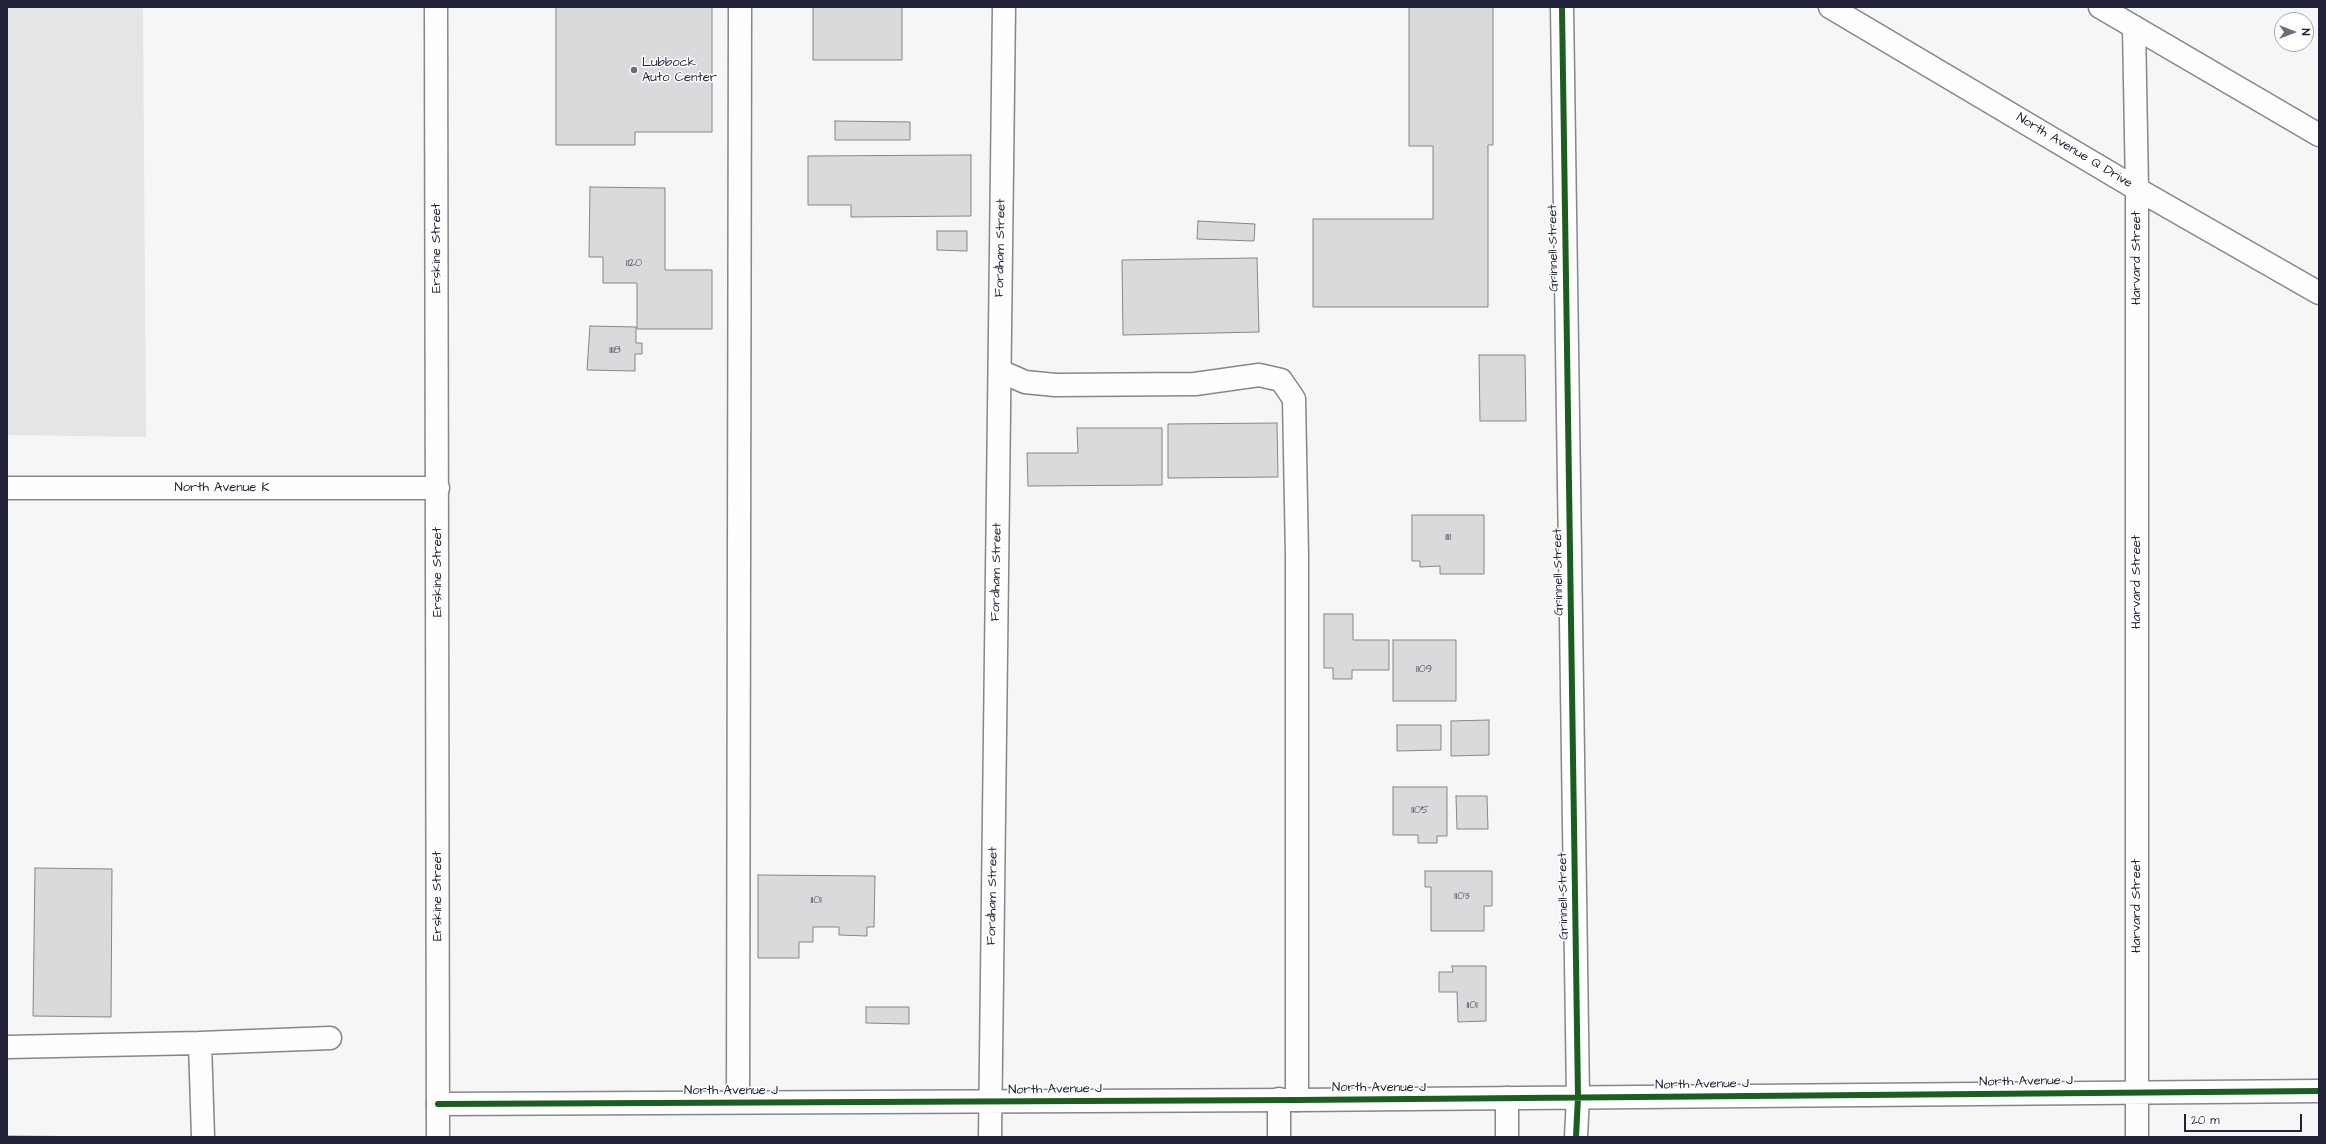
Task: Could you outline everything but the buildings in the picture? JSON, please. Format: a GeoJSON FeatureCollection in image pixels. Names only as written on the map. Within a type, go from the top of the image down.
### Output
{"type":"FeatureCollection","features":[{"type":"Feature","properties":{"kind":"street","name":"Erskine Street"},"geometry":{"type":"LineString","coordinates":[[436,7],[438,1137]]}},
{"type":"Feature","properties":{"kind":"street"},"geometry":{"type":"LineString","coordinates":[[738,1102],[740,7]]}},
{"type":"Feature","properties":{"kind":"street","name":"Fordham Street"},"geometry":{"type":"LineString","coordinates":[[990,1137],[1004,7]]}},
{"type":"Feature","properties":{"kind":"street","name":"Grinnell Street"},"geometry":{"type":"LineString","coordinates":[[1562,7],[1578,1098],[1576,1137]]}},
{"type":"Feature","properties":{"kind":"street","name":"North Avenue Q Drive"},"geometry":{"type":"LineString","coordinates":[[1830,7],[2137,189],[2319,294]]}},
{"type":"Feature","properties":{"kind":"street"},"geometry":{"type":"LineString","coordinates":[[2100,7],[2319,135]]}},
{"type":"Feature","properties":{"kind":"street","name":"Harvard Street"},"geometry":{"type":"LineString","coordinates":[[2134,27],[2137,189],[2137,1137]]}},
{"type":"Feature","properties":{"kind":"street"},"geometry":{"type":"LineString","coordinates":[[1000,371],[1025,382],[1055,385],[1194,384],[1260,375],[1281,380],[1294,399],[1297,556],[1288,1099],[1280,1137]]}},
{"type":"Feature","properties":{"kind":"street","name":"North Avenue K"},"geometry":{"type":"LineString","coordinates":[[7,488],[438,488]]}},
{"type":"Feature","properties":{"kind":"street"},"geometry":{"type":"LineString","coordinates":[[7,1047],[200,1043],[330,1038]]}},
{"type":"Feature","properties":{"kind":"street"},"geometry":{"type":"LineString","coordinates":[[200,1043],[203,1137]]}},
{"type":"Feature","properties":{"kind":"street","name":"North Avenue J"},"geometry":{"type":"LineString","coordinates":[[438,1104],[1578,1098],[2136,1092],[2319,1092]]}},
{"type":"Feature","properties":{"kind":"street"},"geometry":{"type":"LineString","coordinates":[[1507,1098],[1507,1137]]}},
{"type":"Feature","properties":{"kind":"shaded area"},"geometry":{"type":"Polygon","coordinates":[[[7,7],[143,7],[146,437],[7,435],[7,7]]]}},
{"type":"Feature","properties":{"kind":"cycle path"},"geometry":{"type":"LineString","coordinates":[[1562,7],[1578,1097],[1576,1137]]}},
{"type":"Feature","properties":{"kind":"cycle path"},"geometry":{"type":"LineString","coordinates":[[438,1104],[1297,1100],[2319,1091]]}},
{"type":"Feature","properties":{"kind":"place","name":"Lubbock Auto Center"},"geometry":{"type":"Point","coordinates":[634,70]}}]}
